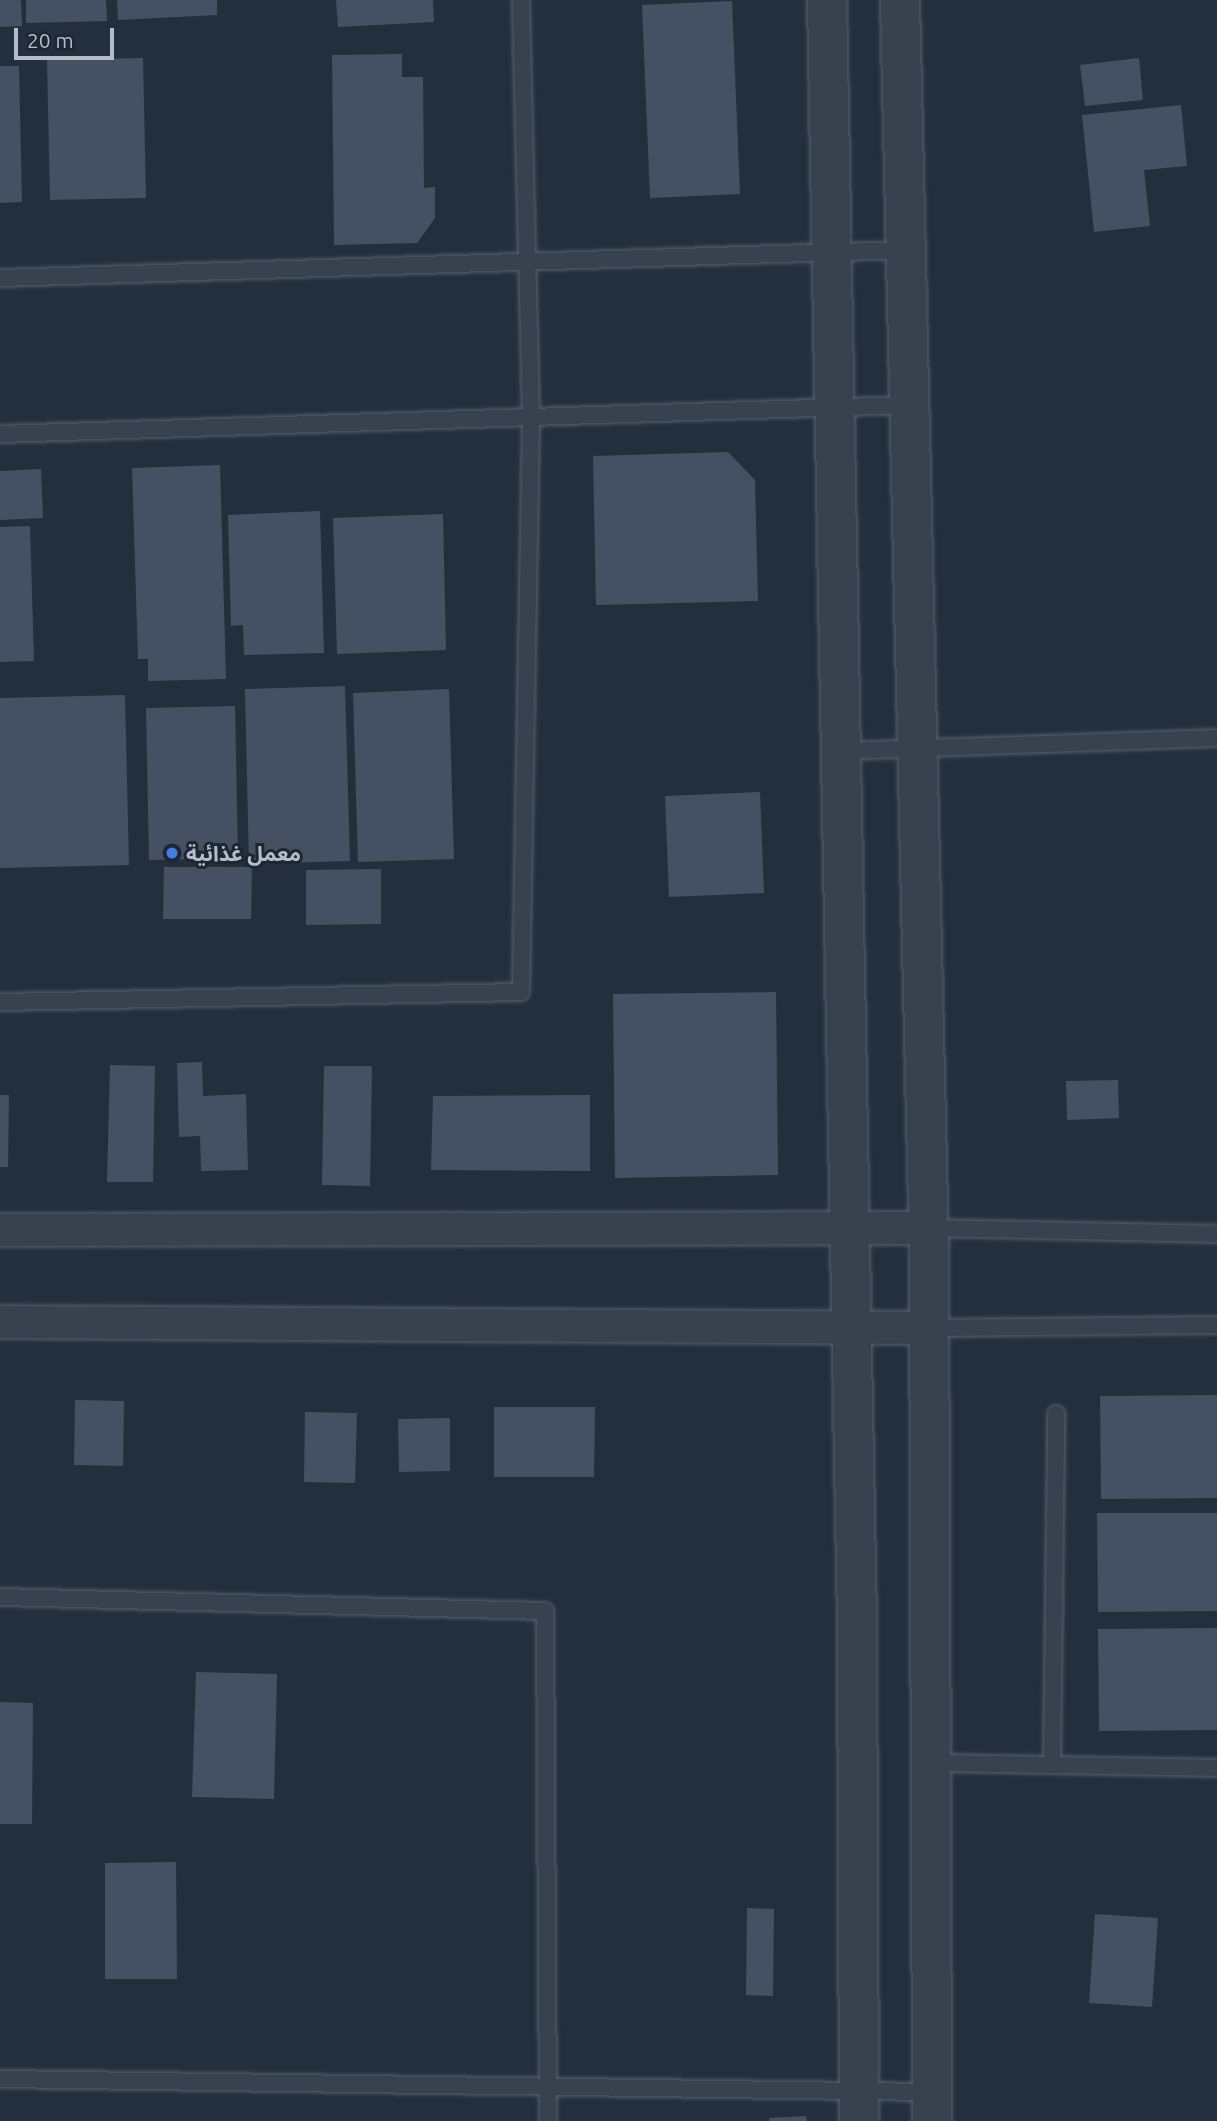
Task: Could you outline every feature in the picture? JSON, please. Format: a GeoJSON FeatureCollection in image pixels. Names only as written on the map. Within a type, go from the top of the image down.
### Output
{"type":"FeatureCollection","features":[{"type":"Feature","properties":{"kind":"street"},"geometry":{"type":"LineString","coordinates":[[827,0],[843,751],[858,2106]]}},
{"type":"Feature","properties":{"kind":"street"},"geometry":{"type":"LineString","coordinates":[[900,0],[915,748],[929,1228],[932,2106]]}},
{"type":"Feature","properties":{"kind":"street"},"geometry":{"type":"LineString","coordinates":[[0,1230],[929,1228]]}},
{"type":"Feature","properties":{"kind":"street"},"geometry":{"type":"LineString","coordinates":[[0,1322],[851,1330],[930,1328]]}},
{"type":"Feature","properties":{"kind":"lane"},"geometry":{"type":"LineString","coordinates":[[0,1002],[521,992],[531,418],[521,0]]}},
{"type":"Feature","properties":{"kind":"lane"},"geometry":{"type":"LineString","coordinates":[[0,278],[905,250]]}},
{"type":"Feature","properties":{"kind":"lane"},"geometry":{"type":"LineString","coordinates":[[0,434],[908,405]]}},
{"type":"Feature","properties":{"kind":"lane"},"geometry":{"type":"LineString","coordinates":[[843,751],[1217,738]]}},
{"type":"Feature","properties":{"kind":"lane"},"geometry":{"type":"LineString","coordinates":[[929,1228],[1217,1234]]}},
{"type":"Feature","properties":{"kind":"lane"},"geometry":{"type":"LineString","coordinates":[[930,1328],[1217,1325]]}},
{"type":"Feature","properties":{"kind":"lane"},"geometry":{"type":"LineString","coordinates":[[1052,1765],[1056,1414]]}},
{"type":"Feature","properties":{"kind":"lane"},"geometry":{"type":"LineString","coordinates":[[0,1597],[545,1611],[548,2121]]}},
{"type":"Feature","properties":{"kind":"lane"},"geometry":{"type":"LineString","coordinates":[[932,1763],[1217,1768]]}},
{"type":"Feature","properties":{"kind":"lane"},"geometry":{"type":"LineString","coordinates":[[0,2079],[548,2087],[858,2106],[932,2106]]}},
{"type":"Feature","properties":{"kind":"building"},"geometry":{"type":"Polygon","coordinates":[[[0,0],[21,0],[22,26],[0,27],[0,0]]]}},
{"type":"Feature","properties":{"kind":"building"},"geometry":{"type":"Polygon","coordinates":[[[26,0],[106,0],[107,21],[26,23],[26,0]]]}},
{"type":"Feature","properties":{"kind":"building"},"geometry":{"type":"Polygon","coordinates":[[[117,0],[217,0],[217,15],[118,20],[117,0]]]}},
{"type":"Feature","properties":{"kind":"building"},"geometry":{"type":"Polygon","coordinates":[[[336,0],[433,0],[434,22],[338,27],[336,0]]]}},
{"type":"Feature","properties":{"kind":"building"},"geometry":{"type":"Polygon","coordinates":[[[732,1],[740,194],[650,198],[642,5],[732,1]]]}},
{"type":"Feature","properties":{"kind":"building"},"geometry":{"type":"Polygon","coordinates":[[[402,54],[402,77],[423,77],[424,188],[435,187],[435,218],[417,243],[334,245],[332,55],[402,54]]]}},
{"type":"Feature","properties":{"kind":"building"},"geometry":{"type":"Polygon","coordinates":[[[143,58],[146,198],[50,200],[47,60],[143,58]]]}},
{"type":"Feature","properties":{"kind":"building"},"geometry":{"type":"Polygon","coordinates":[[[1139,58],[1143,100],[1085,106],[1080,65],[1139,58]]]}},
{"type":"Feature","properties":{"kind":"building"},"geometry":{"type":"Polygon","coordinates":[[[0,66],[19,66],[22,202],[0,203],[0,66]]]}},
{"type":"Feature","properties":{"kind":"building"},"geometry":{"type":"Polygon","coordinates":[[[1181,105],[1187,166],[1144,170],[1150,226],[1094,232],[1082,115],[1181,105]]]}},
{"type":"Feature","properties":{"kind":"building"},"geometry":{"type":"Polygon","coordinates":[[[728,452],[755,480],[758,601],[596,605],[593,456],[728,452]]]}},
{"type":"Feature","properties":{"kind":"building"},"geometry":{"type":"Polygon","coordinates":[[[220,465],[226,679],[148,681],[148,659],[138,659],[132,468],[220,465]]]}},
{"type":"Feature","properties":{"kind":"building"},"geometry":{"type":"Polygon","coordinates":[[[41,469],[43,518],[0,520],[0,471],[41,469]]]}},
{"type":"Feature","properties":{"kind":"building"},"geometry":{"type":"Polygon","coordinates":[[[320,511],[324,653],[244,655],[243,625],[231,626],[228,515],[320,511]]]}},
{"type":"Feature","properties":{"kind":"building"},"geometry":{"type":"Polygon","coordinates":[[[443,514],[446,650],[337,654],[333,518],[443,514]]]}},
{"type":"Feature","properties":{"kind":"building"},"geometry":{"type":"Polygon","coordinates":[[[30,526],[34,661],[0,662],[0,527],[30,526]]]}},
{"type":"Feature","properties":{"kind":"building"},"geometry":{"type":"Polygon","coordinates":[[[345,686],[350,861],[249,864],[245,689],[345,686]]]}},
{"type":"Feature","properties":{"kind":"building"},"geometry":{"type":"Polygon","coordinates":[[[449,689],[454,859],[358,862],[353,693],[449,689]]]}},
{"type":"Feature","properties":{"kind":"building"},"geometry":{"type":"Polygon","coordinates":[[[125,695],[129,865],[0,868],[0,698],[125,695]]]}},
{"type":"Feature","properties":{"kind":"building"},"geometry":{"type":"Polygon","coordinates":[[[235,706],[238,858],[149,860],[146,708],[235,706]]]}},
{"type":"Feature","properties":{"kind":"building"},"geometry":{"type":"Polygon","coordinates":[[[760,792],[764,893],[669,897],[665,796],[760,792]]]}},
{"type":"Feature","properties":{"kind":"building"},"geometry":{"type":"Polygon","coordinates":[[[164,867],[252,867],[251,919],[163,919],[164,867]]]}},
{"type":"Feature","properties":{"kind":"building"},"geometry":{"type":"Polygon","coordinates":[[[381,869],[381,924],[306,925],[306,870],[381,869]]]}},
{"type":"Feature","properties":{"kind":"building"},"geometry":{"type":"Polygon","coordinates":[[[776,992],[778,1175],[615,1178],[613,994],[776,992]]]}},
{"type":"Feature","properties":{"kind":"building"},"geometry":{"type":"Polygon","coordinates":[[[202,1062],[203,1096],[246,1094],[248,1170],[201,1171],[200,1136],[179,1137],[177,1063],[202,1062]]]}},
{"type":"Feature","properties":{"kind":"building"},"geometry":{"type":"Polygon","coordinates":[[[110,1065],[155,1066],[153,1182],[107,1182],[110,1065]]]}},
{"type":"Feature","properties":{"kind":"building"},"geometry":{"type":"Polygon","coordinates":[[[324,1066],[372,1066],[370,1186],[322,1185],[324,1066]]]}},
{"type":"Feature","properties":{"kind":"building"},"geometry":{"type":"Polygon","coordinates":[[[1118,1080],[1119,1118],[1067,1120],[1066,1081],[1118,1080]]]}},
{"type":"Feature","properties":{"kind":"building"},"geometry":{"type":"Polygon","coordinates":[[[0,1095],[9,1095],[8,1167],[0,1167],[0,1095]]]}},
{"type":"Feature","properties":{"kind":"building"},"geometry":{"type":"Polygon","coordinates":[[[590,1095],[590,1171],[431,1170],[433,1096],[590,1095]]]}},
{"type":"Feature","properties":{"kind":"building"},"geometry":{"type":"Polygon","coordinates":[[[1217,1395],[1217,1498],[1101,1499],[1100,1396],[1217,1395]]]}},
{"type":"Feature","properties":{"kind":"building"},"geometry":{"type":"Polygon","coordinates":[[[75,1400],[124,1401],[123,1466],[74,1465],[75,1400]]]}},
{"type":"Feature","properties":{"kind":"building"},"geometry":{"type":"Polygon","coordinates":[[[494,1407],[595,1407],[594,1477],[494,1477],[494,1407]]]}},
{"type":"Feature","properties":{"kind":"building"},"geometry":{"type":"Polygon","coordinates":[[[305,1412],[357,1413],[355,1483],[304,1482],[305,1412]]]}},
{"type":"Feature","properties":{"kind":"building"},"geometry":{"type":"Polygon","coordinates":[[[450,1418],[450,1471],[399,1472],[398,1419],[450,1418]]]}},
{"type":"Feature","properties":{"kind":"building"},"geometry":{"type":"Polygon","coordinates":[[[1097,1513],[1217,1513],[1217,1611],[1098,1612],[1097,1513]]]}},
{"type":"Feature","properties":{"kind":"building"},"geometry":{"type":"Polygon","coordinates":[[[1217,1628],[1217,1730],[1099,1731],[1098,1629],[1217,1628]]]}},
{"type":"Feature","properties":{"kind":"building"},"geometry":{"type":"Polygon","coordinates":[[[196,1672],[277,1674],[274,1799],[192,1797],[196,1672]]]}},
{"type":"Feature","properties":{"kind":"building"},"geometry":{"type":"Polygon","coordinates":[[[0,1702],[33,1703],[32,1824],[0,1824],[0,1702]]]}},
{"type":"Feature","properties":{"kind":"building"},"geometry":{"type":"Polygon","coordinates":[[[176,1862],[177,1979],[105,1979],[105,1863],[176,1862]]]}},
{"type":"Feature","properties":{"kind":"building"},"geometry":{"type":"Polygon","coordinates":[[[747,1908],[774,1909],[773,1996],[746,1995],[747,1908]]]}},
{"type":"Feature","properties":{"kind":"building"},"geometry":{"type":"Polygon","coordinates":[[[1095,1914],[1158,1918],[1152,2007],[1089,2003],[1095,1914]]]}},
{"type":"Feature","properties":{"kind":"building"},"geometry":{"type":"Polygon","coordinates":[[[806,2116],[807,2121],[769,2121],[769,2118],[806,2116]]]}},
{"type":"Feature","properties":{"kind":"place","name":"معمل غذائية"},"geometry":{"type":"Point","coordinates":[172,853]}}]}
